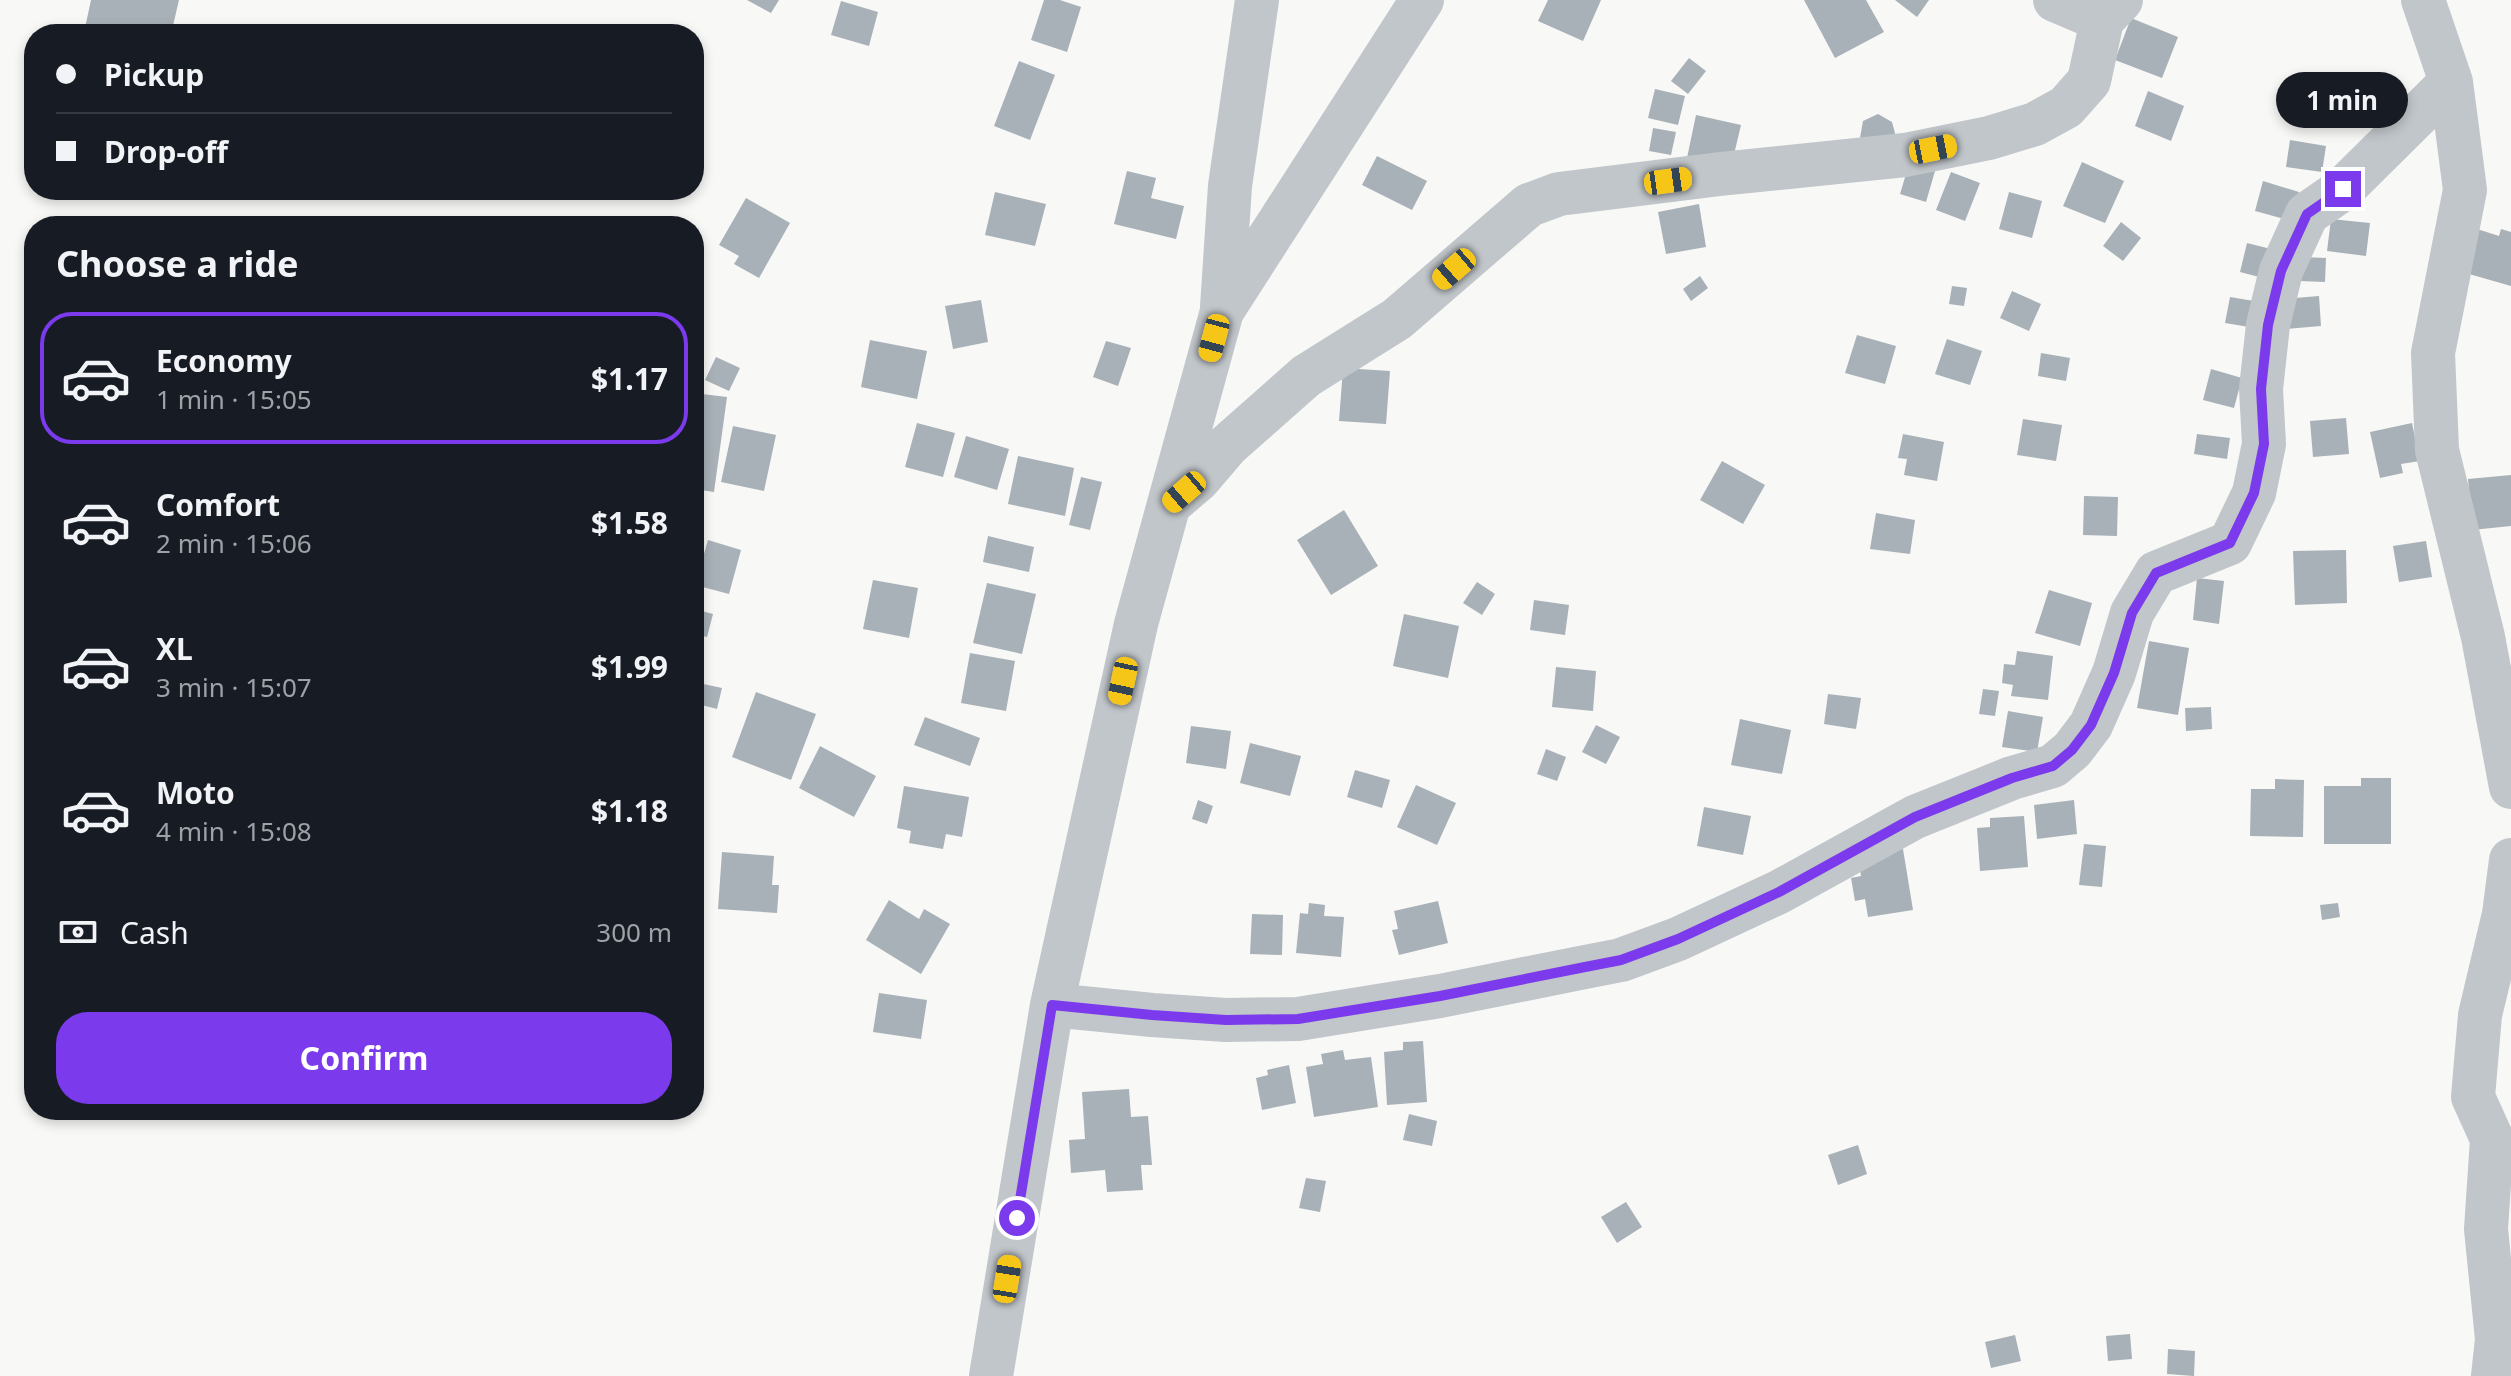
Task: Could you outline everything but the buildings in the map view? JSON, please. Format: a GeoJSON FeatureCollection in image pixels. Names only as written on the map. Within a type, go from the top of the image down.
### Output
{"type":"FeatureCollection","features":[{"type":"Feature","properties":{"kind":"street"},"geometry":{"type":"LineString","coordinates":[[991,1376],[1052,1005],[1136,624],[1222,311],[1230,186],[1257,0]]}},
{"type":"Feature","properties":{"kind":"street"},"geometry":{"type":"LineString","coordinates":[[1222,311],[1422,0]]}},
{"type":"Feature","properties":{"kind":"street"},"geometry":{"type":"LineString","coordinates":[[1170,503],[1198,480],[1228,445],[1306,376],[1397,319],[1529,205],[1559,194],[1905,155],[1989,138],[2035,124],[2066,107],[2089,81],[2111,10],[2055,0]]}},
{"type":"Feature","properties":{"kind":"street"},"geometry":{"type":"LineString","coordinates":[[2423,0],[2451,82],[2465,190],[2433,353],[2437,450],[2497,630],[2511,787]]}},
{"type":"Feature","properties":{"kind":"street"},"geometry":{"type":"LineString","coordinates":[[1052,1005],[1226,1020],[1298,1019],[1440,996],[1621,960],[1678,939],[1779,892],[1915,817],[2012,778],[2053,766],[2072,750],[2091,725],[2114,673],[2132,613],[2156,573],[2230,543],[2254,493],[2264,444],[2261,389],[2268,325],[2281,271],[2307,214],[2343,189],[2451,82]]}},
{"type":"Feature","properties":{"kind":"street"},"geometry":{"type":"LineString","coordinates":[[2493,1376],[2497,1339],[2486,1229],[2492,1139],[2473,1097],[2480,1015],[2504,914],[2511,860]]}},
{"type":"Feature","properties":{"kind":"route"},"geometry":{"type":"LineString","coordinates":[[1017,1218],[1052,1005],[1226,1020],[1298,1019],[1440,996],[1621,960],[1678,939],[1779,892],[1915,817],[2012,778],[2053,766],[2072,750],[2091,725],[2114,673],[2132,613],[2156,573],[2230,543],[2254,493],[2264,444],[2261,389],[2268,325],[2281,271],[2307,214],[2343,189]]}}]}
